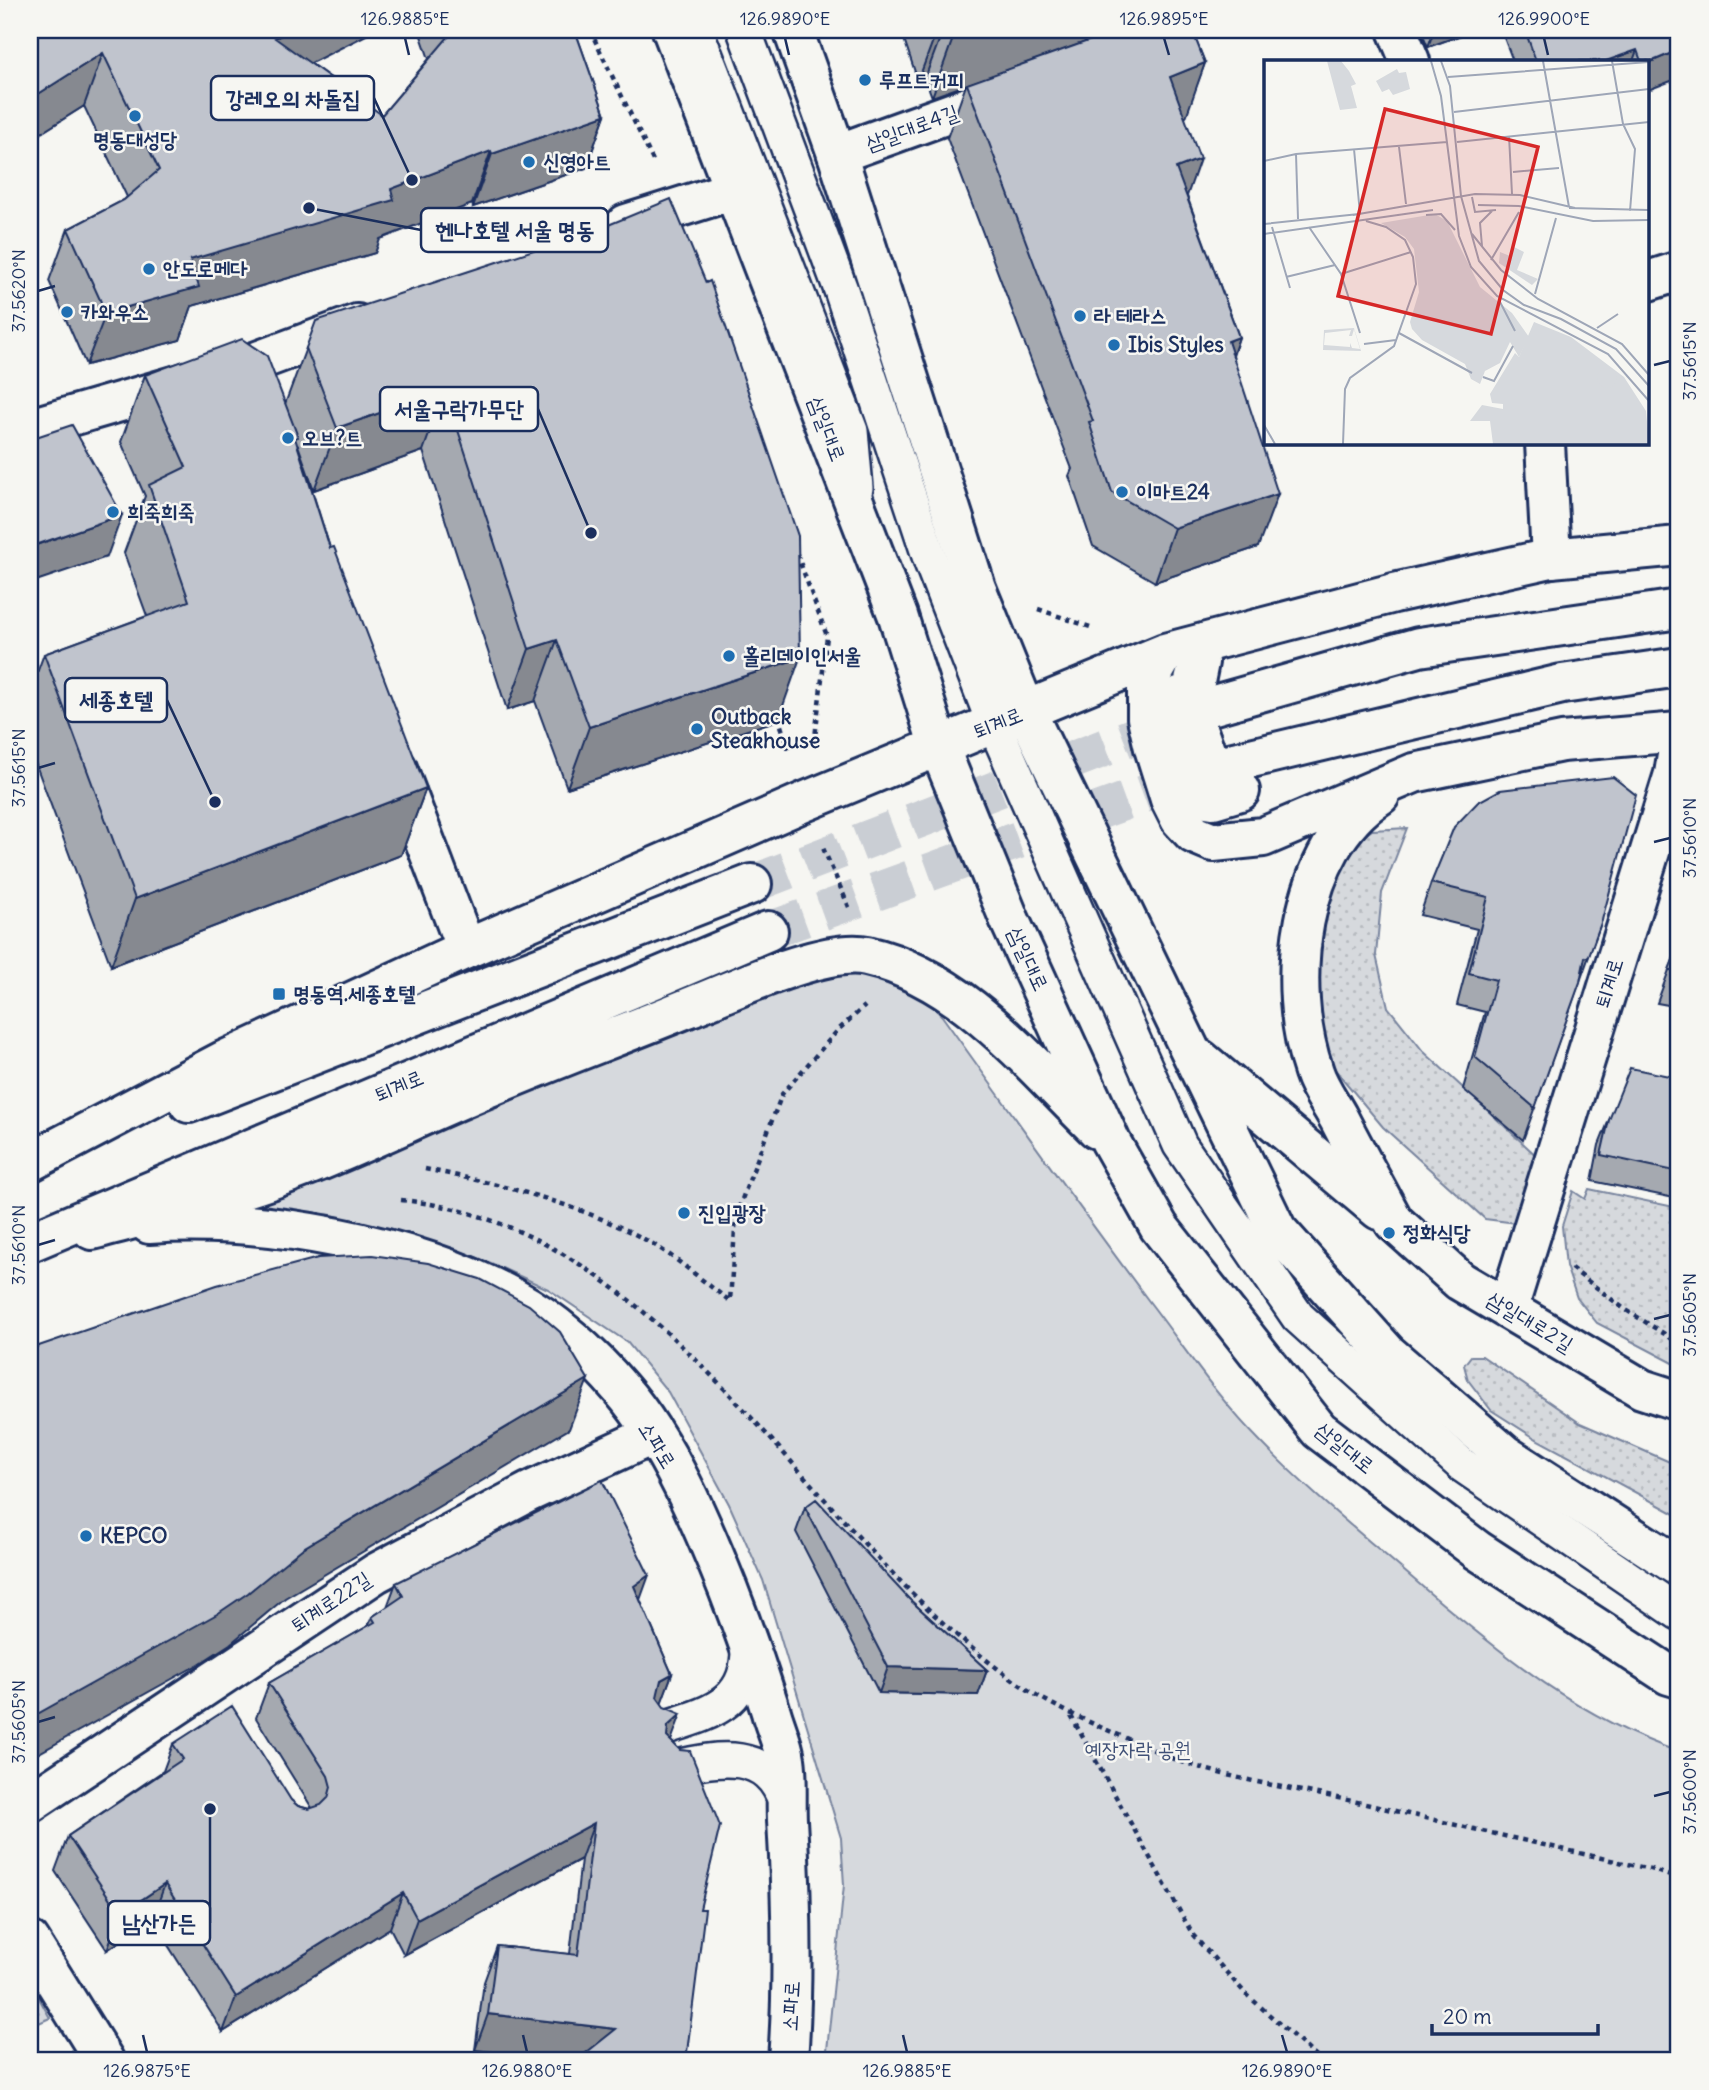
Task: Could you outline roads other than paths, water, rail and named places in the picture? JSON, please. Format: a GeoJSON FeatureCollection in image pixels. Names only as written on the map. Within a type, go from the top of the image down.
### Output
{"type":"FeatureCollection","features":[{"type":"Feature","properties":{"kind":"main road","name":"삼일대로"},"geometry":{"type":"LineString","coordinates":[[672,30],[898,616],[939,747],[1010,921],[1111,1142],[1159,1227],[1318,1430],[1477,1550],[1676,1680]]}},
{"type":"Feature","properties":{"kind":"main road"},"geometry":{"type":"LineString","coordinates":[[793,30],[837,154],[976,588],[1010,718],[1189,1049],[1277,1230],[1387,1353],[1504,1454],[1679,1567]]}},
{"type":"Feature","properties":{"kind":"main road"},"geometry":{"type":"LineString","coordinates":[[1397,30],[1410,60]]}},
{"type":"Feature","properties":{"kind":"main road","name":"삼일대로4길"},"geometry":{"type":"LineString","coordinates":[[837,154],[1042,80]]}},
{"type":"Feature","properties":{"kind":"main road"},"geometry":{"type":"LineString","coordinates":[[593,236],[675,206],[734,190]]}},
{"type":"Feature","properties":{"kind":"main road"},"geometry":{"type":"LineString","coordinates":[[1650,280],[1679,271]]}},
{"type":"Feature","properties":{"kind":"main road"},"geometry":{"type":"LineString","coordinates":[[30,428],[244,366],[386,313]]}},
{"type":"Feature","properties":{"kind":"main road"},"geometry":{"type":"LineString","coordinates":[[244,366],[258,405]]}},
{"type":"Feature","properties":{"kind":"main road"},"geometry":{"type":"LineString","coordinates":[[1545,444],[1550,558]]}},
{"type":"Feature","properties":{"kind":"main road","name":"퇴계로"},"geometry":{"type":"LineString","coordinates":[[30,1163],[223,1061],[466,949],[804,802],[1165,653],[1394,593],[1550,558],[1679,547]]}},
{"type":"Feature","properties":{"kind":"main road"},"geometry":{"type":"LineString","coordinates":[[1214,705],[1419,646],[1679,610]]}},
{"type":"Feature","properties":{"kind":"main road"},"geometry":{"type":"LineString","coordinates":[[1165,653],[1147,684],[1147,718],[1170,799],[1194,834],[1213,842],[1263,837],[1414,773],[1562,742],[1679,732]]}},
{"type":"Feature","properties":{"kind":"main road"},"geometry":{"type":"LineString","coordinates":[[1230,763],[1562,684],[1679,667]]}},
{"type":"Feature","properties":{"kind":"main road"},"geometry":{"type":"LineString","coordinates":[[382,729],[466,949]]}},
{"type":"Feature","properties":{"kind":"main road","name":"퇴계로"},"geometry":{"type":"LineString","coordinates":[[1508,1308],[1674,774],[1679,743]]}},
{"type":"Feature","properties":{"kind":"main road"},"geometry":{"type":"LineString","coordinates":[[1394,1222],[1314,1073],[1299,999],[1300,943],[1312,888],[1340,837],[1357,814],[1374,799],[1414,773]]}},
{"type":"Feature","properties":{"kind":"main road","name":"퇴계로"},"geometry":{"type":"LineString","coordinates":[[30,1163],[752,884]]}},
{"type":"Feature","properties":{"kind":"main road","name":"퇴계로"},"geometry":{"type":"LineString","coordinates":[[30,1244],[768,931]]}},
{"type":"Feature","properties":{"kind":"main road"},"geometry":{"type":"LineString","coordinates":[[30,1244],[236,1192],[301,1169],[493,1086],[713,998],[816,961],[843,955],[873,957],[933,981],[969,1005],[1111,1142]]}},
{"type":"Feature","properties":{"kind":"main road","name":"삼일대로2길"},"geometry":{"type":"LineString","coordinates":[[1189,1049],[1460,1281],[1642,1389],[1679,1401]]}},
{"type":"Feature","properties":{"kind":"main road","name":"소파로"},"geometry":{"type":"LineString","coordinates":[[92,1230],[200,1222],[259,1225],[402,1255],[474,1279],[516,1299],[590,1357],[623,1391],[678,1478],[715,1555],[747,1637],[785,1758],[793,1920],[788,2060]]}},
{"type":"Feature","properties":{"kind":"main road","name":"퇴계로22길"},"geometry":{"type":"LineString","coordinates":[[30,1803],[376,1573],[529,1492],[652,1435]]}},
{"type":"Feature","properties":{"kind":"main road"},"geometry":{"type":"LineString","coordinates":[[209,1684],[231,1719]]}},
{"type":"Feature","properties":{"kind":"main road"},"geometry":{"type":"LineString","coordinates":[[30,1941],[104,2060]]}},
{"type":"Feature","properties":{"kind":"lane"},"geometry":{"type":"LineString","coordinates":[[696,30],[850,430],[858,510]]}},
{"type":"Feature","properties":{"kind":"lane"},"geometry":{"type":"LineString","coordinates":[[744,30],[841,290],[931,562],[1010,718],[1180,1145],[1298,1317],[1462,1465],[1679,1613]]}},
{"type":"Feature","properties":{"kind":"lane"},"geometry":{"type":"LineString","coordinates":[[663,1728],[709,1714],[729,1699],[749,1665],[747,1637]]}},
{"type":"Feature","properties":{"kind":"lane"},"geometry":{"type":"LineString","coordinates":[[673,1769],[715,1758],[740,1760],[770,1775],[782,1791],[786,1804]]}},
{"type":"Feature","properties":{"kind":"tunnel"},"geometry":{"type":"LineString","coordinates":[[752,884],[1179,719]]}},
{"type":"Feature","properties":{"kind":"tunnel"},"geometry":{"type":"LineString","coordinates":[[768,931],[1197,775]]}},
{"type":"Feature","properties":{"kind":"place","name":"루프트커피"},"geometry":{"type":"Point","coordinates":[865,80]}},
{"type":"Feature","properties":{"kind":"place","name":"명동대성당"},"geometry":{"type":"Point","coordinates":[135,116]}},
{"type":"Feature","properties":{"kind":"place","name":"신영아트"},"geometry":{"type":"Point","coordinates":[529,162]}},
{"type":"Feature","properties":{"kind":"place","name":"강레오의 차돌집"},"geometry":{"type":"Point","coordinates":[412,180]}},
{"type":"Feature","properties":{"kind":"place","name":"헨나호텔 서울 명동"},"geometry":{"type":"Point","coordinates":[309,208]}},
{"type":"Feature","properties":{"kind":"place","name":"안도로메다"},"geometry":{"type":"Point","coordinates":[149,269]}},
{"type":"Feature","properties":{"kind":"place","name":"카와우소"},"geometry":{"type":"Point","coordinates":[67,312]}},
{"type":"Feature","properties":{"kind":"place","name":"라 테라스"},"geometry":{"type":"Point","coordinates":[1080,316]}},
{"type":"Feature","properties":{"kind":"place","name":"Ibis Styles"},"geometry":{"type":"Point","coordinates":[1114,345]}},
{"type":"Feature","properties":{"kind":"place","name":"오브?트"},"geometry":{"type":"Point","coordinates":[288,438]}},
{"type":"Feature","properties":{"kind":"place","name":"이마트24"},"geometry":{"type":"Point","coordinates":[1122,492]}},
{"type":"Feature","properties":{"kind":"place","name":"희죽희죽"},"geometry":{"type":"Point","coordinates":[113,512]}},
{"type":"Feature","properties":{"kind":"place","name":"서울구락가무단"},"geometry":{"type":"Point","coordinates":[591,533]}},
{"type":"Feature","properties":{"kind":"place","name":"홀리데이인서울"},"geometry":{"type":"Point","coordinates":[729,656]}},
{"type":"Feature","properties":{"kind":"place","name":"Outback Steakhouse"},"geometry":{"type":"Point","coordinates":[697,729]}},
{"type":"Feature","properties":{"kind":"place","name":"세종호텔"},"geometry":{"type":"Point","coordinates":[215,802]}},
{"type":"Feature","properties":{"kind":"place","name":"명동역.세종호텔"},"geometry":{"type":"Point","coordinates":[279,994]}},
{"type":"Feature","properties":{"kind":"place","name":"진입광장"},"geometry":{"type":"Point","coordinates":[684,1213]}},
{"type":"Feature","properties":{"kind":"place","name":"정화식당"},"geometry":{"type":"Point","coordinates":[1389,1233]}},
{"type":"Feature","properties":{"kind":"place","name":"KEPCO"},"geometry":{"type":"Point","coordinates":[86,1536]}},
{"type":"Feature","properties":{"kind":"place","name":"남산가든"},"geometry":{"type":"Point","coordinates":[210,1809]}},
{"type":"Feature","properties":{"kind":"park label","name":"예장자락 공원"},"geometry":{"type":"Point","coordinates":[1138,1750]}}]}
